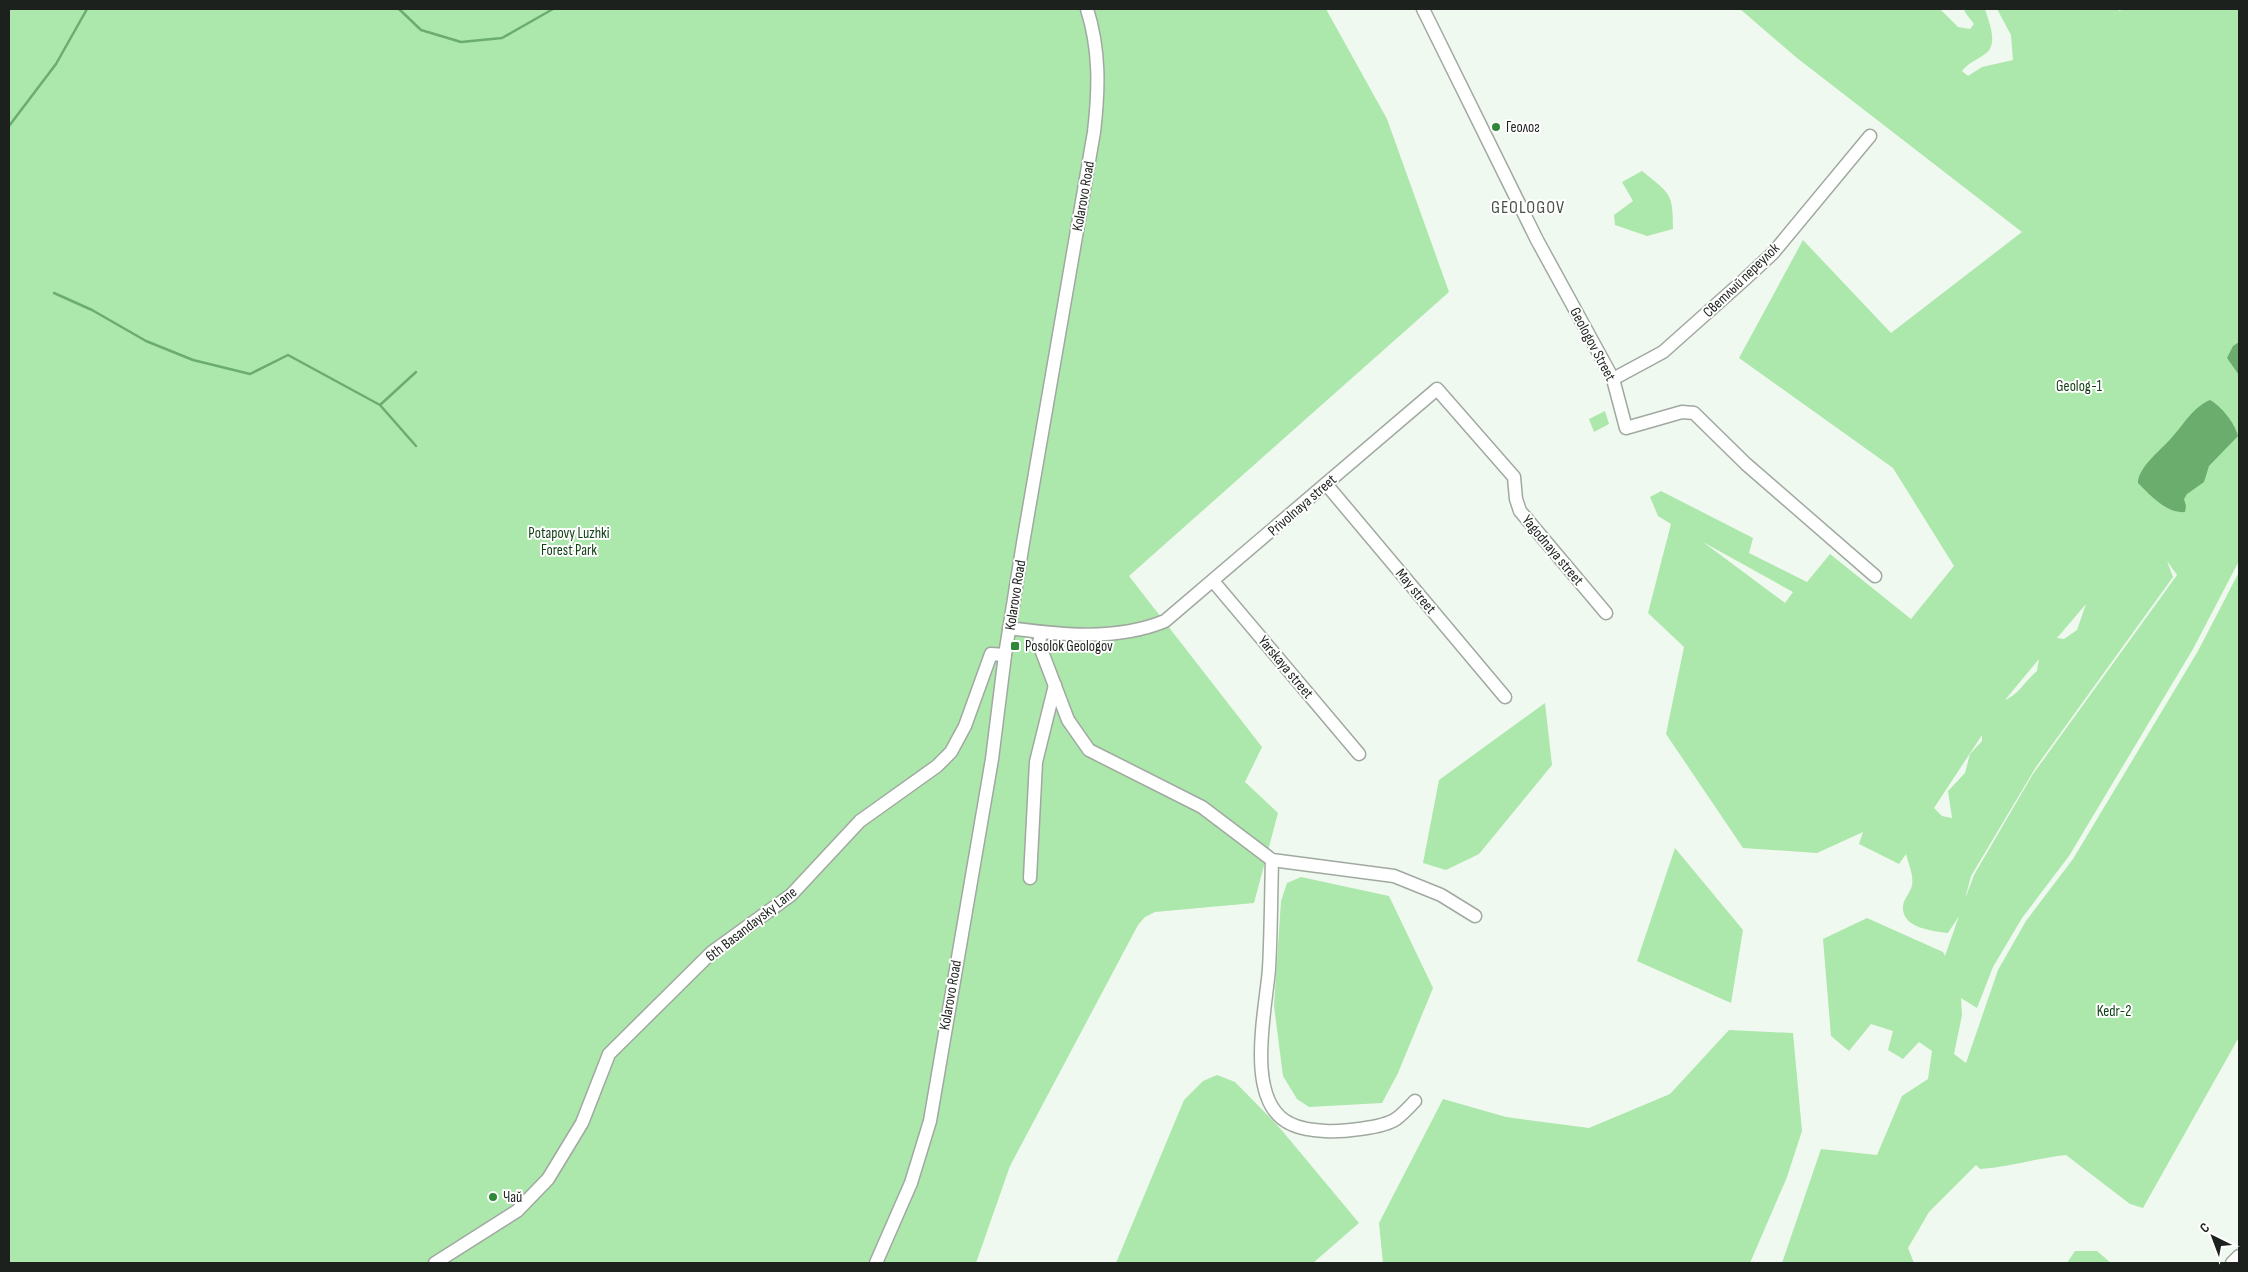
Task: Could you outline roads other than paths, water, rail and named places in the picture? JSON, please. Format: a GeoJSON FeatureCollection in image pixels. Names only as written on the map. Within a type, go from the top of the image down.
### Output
{"type":"FeatureCollection","features":[{"type":"Feature","properties":{"kind":"street","name":"Kolarovo Road"},"geometry":{"type":"LineString","coordinates":[[876,1263],[911,1183],[930,1121],[992,759],[1009,628],[1094,132],[1098,100],[1098,58],[1087,9]]}},
{"type":"Feature","properties":{"kind":"street","name":"Geologov Street"},"geometry":{"type":"LineString","coordinates":[[1423,9],[1533,232],[1613,379],[1626,428],[1682,412],[1694,413],[1746,464],[1875,576]]}},
{"type":"Feature","properties":{"kind":"street","name":"Светлый переулок"},"geometry":{"type":"LineString","coordinates":[[1613,379],[1663,352],[1773,253],[1870,136]]}},
{"type":"Feature","properties":{"kind":"street","name":"Privolnaya street"},"geometry":{"type":"LineString","coordinates":[[1213,581],[1437,389]]}},
{"type":"Feature","properties":{"kind":"street","name":"Yagodnaya street"},"geometry":{"type":"LineString","coordinates":[[1437,389],[1514,477],[1516,498],[1520,510],[1606,613]]}},
{"type":"Feature","properties":{"kind":"street","name":"May street"},"geometry":{"type":"LineString","coordinates":[[1326,484],[1505,697]]}},
{"type":"Feature","properties":{"kind":"street"},"geometry":{"type":"LineString","coordinates":[[1009,628],[1062,635],[1146,629],[1165,621],[1213,581]]}},
{"type":"Feature","properties":{"kind":"street","name":"Yarskaya street"},"geometry":{"type":"LineString","coordinates":[[1213,581],[1359,754]]}},
{"type":"Feature","properties":{"kind":"street"},"geometry":{"type":"LineString","coordinates":[[1041,632],[1039,644],[1068,720],[1089,750],[1143,780],[1202,807],[1272,860],[1394,876],[1441,895],[1475,916]]}},
{"type":"Feature","properties":{"kind":"street","name":"6th Basandaysky Lane"},"geometry":{"type":"LineString","coordinates":[[435,1263],[517,1211],[548,1179],[582,1123],[609,1054],[712,952],[791,895],[860,821],[938,766],[951,752],[965,726],[991,654],[1005,655]]}},
{"type":"Feature","properties":{"kind":"street"},"geometry":{"type":"LineString","coordinates":[[1030,878],[1036,762],[1055,686]]}},
{"type":"Feature","properties":{"kind":"street"},"geometry":{"type":"LineString","coordinates":[[1272,860],[1269,970],[1260,1060],[1262,1084],[1273,1106],[1287,1122],[1303,1129],[1331,1131],[1363,1128],[1394,1120],[1415,1101]]}},
{"type":"Feature","properties":{"kind":"street"},"geometry":{"type":"LineString","coordinates":[[2232,1263],[2239,1256]]}},
{"type":"Feature","properties":{"kind":"waterway"},"geometry":{"type":"LineString","coordinates":[[9,126],[56,64],[87,9]]}},
{"type":"Feature","properties":{"kind":"waterway"},"geometry":{"type":"LineString","coordinates":[[399,9],[421,30],[461,42],[502,38],[553,9]]}},
{"type":"Feature","properties":{"kind":"waterway"},"geometry":{"type":"LineString","coordinates":[[54,293],[92,310],[146,341],[193,360],[250,374],[288,355],[380,405],[416,372]]}},
{"type":"Feature","properties":{"kind":"waterway"},"geometry":{"type":"LineString","coordinates":[[380,405],[416,446]]}},
{"type":"Feature","properties":{"kind":"place","name":"Геолог"},"geometry":{"type":"Point","coordinates":[1496,127]}},
{"type":"Feature","properties":{"kind":"place","name":"Posolok Geologov"},"geometry":{"type":"Point","coordinates":[1015,646]}},
{"type":"Feature","properties":{"kind":"place","name":"Чай"},"geometry":{"type":"Point","coordinates":[493,1197]}},
{"type":"Feature","properties":{"kind":"district","name":"GEOLOGOV"},"geometry":{"type":"Point","coordinates":[1528,207]}},
{"type":"Feature","properties":{"kind":"park label","name":"Geolog-1"},"geometry":{"type":"Point","coordinates":[2079,386]}},
{"type":"Feature","properties":{"kind":"park label","name":"Potapovy Luzhki Forest Park"},"geometry":{"type":"Point","coordinates":[569,542]}},
{"type":"Feature","properties":{"kind":"park label","name":"Kedr-2"},"geometry":{"type":"Point","coordinates":[2114,1011]}}]}
